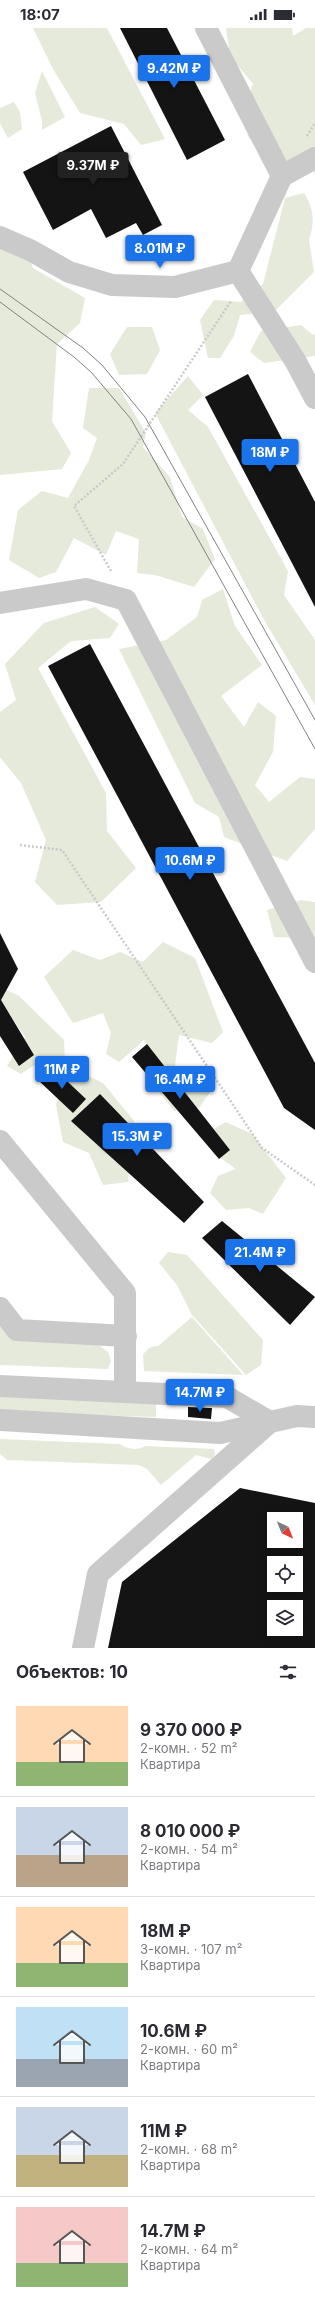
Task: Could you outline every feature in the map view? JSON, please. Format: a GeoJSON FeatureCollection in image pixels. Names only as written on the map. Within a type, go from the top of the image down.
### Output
{"type":"FeatureCollection","features":[{"type":"Feature","properties":{"kind":"street"},"geometry":{"type":"LineString","coordinates":[[206,28],[282,176]]}},
{"type":"Feature","properties":{"kind":"street"},"geometry":{"type":"LineString","coordinates":[[241,276],[282,176],[315,158]]}},
{"type":"Feature","properties":{"kind":"street"},"geometry":{"type":"LineString","coordinates":[[0,237],[30,250],[69,272],[112,285],[175,286],[241,276]]}},
{"type":"Feature","properties":{"kind":"street"},"geometry":{"type":"LineString","coordinates":[[241,276],[296,362],[315,398]]}},
{"type":"Feature","properties":{"kind":"street"},"geometry":{"type":"LineString","coordinates":[[0,603],[86,589],[126,600],[315,962]]}},
{"type":"Feature","properties":{"kind":"street"},"geometry":{"type":"LineString","coordinates":[[0,1141],[126,1293],[125,1391]]}},
{"type":"Feature","properties":{"kind":"street"},"geometry":{"type":"LineString","coordinates":[[0,1308],[17,1330],[126,1336]]}},
{"type":"Feature","properties":{"kind":"street"},"geometry":{"type":"LineString","coordinates":[[0,1386],[227,1397],[270,1422]]}},
{"type":"Feature","properties":{"kind":"street"},"geometry":{"type":"LineString","coordinates":[[0,1420],[220,1433],[297,1416],[315,1417]]}},
{"type":"Feature","properties":{"kind":"street"},"geometry":{"type":"LineString","coordinates":[[83,1648],[98,1574],[270,1422]]}},
{"type":"Feature","properties":{"kind":"path"},"geometry":{"type":"LineString","coordinates":[[126,600],[74,506],[123,464],[241,276]]}},
{"type":"Feature","properties":{"kind":"path"},"geometry":{"type":"LineString","coordinates":[[20,845],[62,850],[262,1148],[315,1185]]}},
{"type":"Feature","properties":{"kind":"green space"},"geometry":{"type":"Polygon","coordinates":[[[33,28],[107,28],[165,139],[141,145],[124,124],[80,113],[53,69],[33,28]]]}},
{"type":"Feature","properties":{"kind":"green space"},"geometry":{"type":"Polygon","coordinates":[[[226,28],[292,28],[293,36],[306,28],[315,28],[315,176],[312,164],[275,161],[248,137],[244,110],[253,84],[230,56],[226,28]]]}},
{"type":"Feature","properties":{"kind":"green space"},"geometry":{"type":"Polygon","coordinates":[[[42,71],[65,117],[42,130],[42,121],[35,93],[42,71]]]}},
{"type":"Feature","properties":{"kind":"green space"},"geometry":{"type":"Polygon","coordinates":[[[14,102],[20,112],[22,129],[8,138],[0,123],[0,108],[14,102]]]}},
{"type":"Feature","properties":{"kind":"green space"},"geometry":{"type":"Polygon","coordinates":[[[304,193],[312,210],[313,221],[309,240],[314,272],[274,312],[240,315],[234,336],[220,358],[208,358],[200,320],[214,300],[241,302],[263,284],[285,198],[304,193]]]}},
{"type":"Feature","properties":{"kind":"green space"},"geometry":{"type":"Polygon","coordinates":[[[23,244],[33,268],[85,298],[80,323],[57,344],[52,421],[71,453],[62,469],[0,475],[0,245],[23,244]]]}},
{"type":"Feature","properties":{"kind":"green space"},"geometry":{"type":"Polygon","coordinates":[[[301,325],[313,335],[315,334],[315,356],[264,363],[250,352],[261,331],[301,325]]]}},
{"type":"Feature","properties":{"kind":"green space"},"geometry":{"type":"Polygon","coordinates":[[[127,327],[152,327],[160,350],[147,374],[119,375],[110,354],[127,327]]]}},
{"type":"Feature","properties":{"kind":"green space"},"geometry":{"type":"Polygon","coordinates":[[[188,376],[203,395],[188,410],[208,427],[288,571],[284,595],[315,640],[315,705],[263,618],[155,413],[188,376]]]}},
{"type":"Feature","properties":{"kind":"green space"},"geometry":{"type":"Polygon","coordinates":[[[89,388],[119,388],[146,433],[143,447],[170,477],[182,517],[203,529],[215,559],[194,587],[155,575],[137,573],[139,539],[116,531],[106,555],[74,538],[56,572],[39,578],[9,560],[18,510],[42,491],[68,498],[89,460],[97,438],[83,428],[89,388]]]}},
{"type":"Feature","properties":{"kind":"green space"},"geometry":{"type":"Polygon","coordinates":[[[223,589],[235,626],[262,665],[221,696],[244,727],[258,702],[276,716],[273,752],[255,785],[269,802],[300,777],[315,779],[315,829],[287,861],[224,837],[219,817],[195,803],[119,649],[166,640],[197,617],[202,600],[223,589]]]}},
{"type":"Feature","properties":{"kind":"green space"},"geometry":{"type":"Polygon","coordinates":[[[95,607],[119,624],[110,638],[71,641],[38,668],[106,793],[107,831],[136,868],[101,902],[57,905],[35,882],[46,840],[21,783],[0,757],[0,712],[16,700],[5,664],[44,623],[95,607]]]}},
{"type":"Feature","properties":{"kind":"green space"},"geometry":{"type":"Polygon","coordinates":[[[301,900],[315,902],[315,957],[302,938],[274,937],[267,910],[301,900]]]}},
{"type":"Feature","properties":{"kind":"green space"},"geometry":{"type":"Polygon","coordinates":[[[163,942],[195,958],[223,1032],[212,1043],[179,1035],[174,1073],[204,1070],[212,1089],[199,1108],[174,1111],[153,1084],[159,1061],[144,1040],[119,1062],[106,1054],[111,1033],[103,1013],[73,1023],[44,977],[73,950],[100,960],[120,952],[143,962],[163,942]]]}},
{"type":"Feature","properties":{"kind":"green space"},"geometry":{"type":"Polygon","coordinates":[[[0,987],[19,996],[64,1040],[65,1065],[103,1083],[134,1121],[128,1182],[103,1185],[89,1153],[63,1142],[56,1105],[64,1079],[43,1059],[21,1074],[7,1066],[25,1037],[5,1008],[0,1008],[0,987]]]}},
{"type":"Feature","properties":{"kind":"green space"},"geometry":{"type":"Polygon","coordinates":[[[226,1122],[252,1134],[286,1178],[263,1214],[249,1208],[226,1210],[210,1193],[218,1176],[236,1169],[215,1154],[201,1136],[226,1122]]]}},
{"type":"Feature","properties":{"kind":"green space"},"geometry":{"type":"Polygon","coordinates":[[[168,1252],[187,1255],[263,1340],[261,1365],[246,1375],[192,1315],[177,1285],[159,1263],[168,1252]]]}},
{"type":"Feature","properties":{"kind":"green space"},"geometry":{"type":"Polygon","coordinates":[[[192,1317],[243,1375],[144,1371],[143,1355],[146,1351],[151,1347],[158,1346],[192,1317]]]}},
{"type":"Feature","properties":{"kind":"green space"},"geometry":{"type":"Polygon","coordinates":[[[0,1324],[11,1339],[96,1343],[108,1352],[111,1361],[108,1369],[0,1365],[0,1324]]]}},
{"type":"Feature","properties":{"kind":"green space"},"geometry":{"type":"Polygon","coordinates":[[[0,1396],[156,1404],[156,1417],[0,1412],[0,1396]]]}},
{"type":"Feature","properties":{"kind":"green space"},"geometry":{"type":"Polygon","coordinates":[[[0,1439],[120,1444],[132,1449],[142,1448],[145,1446],[214,1449],[215,1454],[212,1459],[196,1455],[161,1485],[147,1469],[139,1465],[7,1460],[0,1454],[0,1439]]]}},
{"type":"Feature","properties":{"kind":"building"},"geometry":{"type":"Polygon","coordinates":[[[120,28],[167,28],[225,140],[187,160],[120,28]]]}},
{"type":"Feature","properties":{"kind":"building"},"geometry":{"type":"Polygon","coordinates":[[[111,126],[162,225],[143,235],[136,223],[106,238],[91,209],[53,230],[23,172],[111,126]]]}},
{"type":"Feature","properties":{"kind":"building"},"geometry":{"type":"Polygon","coordinates":[[[248,374],[315,502],[315,607],[205,397],[248,374]]]}},
{"type":"Feature","properties":{"kind":"building"},"geometry":{"type":"Polygon","coordinates":[[[90,644],[315,1063],[315,1130],[284,1108],[48,666],[90,644]]]}},
{"type":"Feature","properties":{"kind":"building"},"geometry":{"type":"Polygon","coordinates":[[[0,933],[18,969],[1,1000],[34,1055],[19,1066],[0,1036],[0,933]]]}},
{"type":"Feature","properties":{"kind":"building"},"geometry":{"type":"Polygon","coordinates":[[[147,1044],[230,1150],[219,1159],[132,1057],[147,1044]]]}},
{"type":"Feature","properties":{"kind":"building"},"geometry":{"type":"Polygon","coordinates":[[[52,1067],[86,1099],[73,1113],[39,1081],[52,1067]]]}},
{"type":"Feature","properties":{"kind":"building"},"geometry":{"type":"Polygon","coordinates":[[[100,1094],[204,1202],[184,1223],[71,1121],[100,1094]]]}},
{"type":"Feature","properties":{"kind":"building"},"geometry":{"type":"Polygon","coordinates":[[[222,1221],[315,1297],[290,1325],[202,1238],[222,1221]]]}},
{"type":"Feature","properties":{"kind":"building"},"geometry":{"type":"Polygon","coordinates":[[[188,1407],[212,1408],[211,1419],[188,1417],[188,1407]]]}},
{"type":"Feature","properties":{"kind":"building"},"geometry":{"type":"Polygon","coordinates":[[[240,1488],[315,1503],[315,1648],[108,1648],[122,1582],[240,1488]]]}},
{"type":"Feature","properties":{"kind":"tram line"},"geometry":{"type":"LineString","coordinates":[[0,289],[83,348],[102,365],[145,417],[315,720]]}},
{"type":"Feature","properties":{"kind":"tram line"},"geometry":{"type":"LineString","coordinates":[[0,302],[74,357],[91,372],[131,419],[315,749]]}}]}
